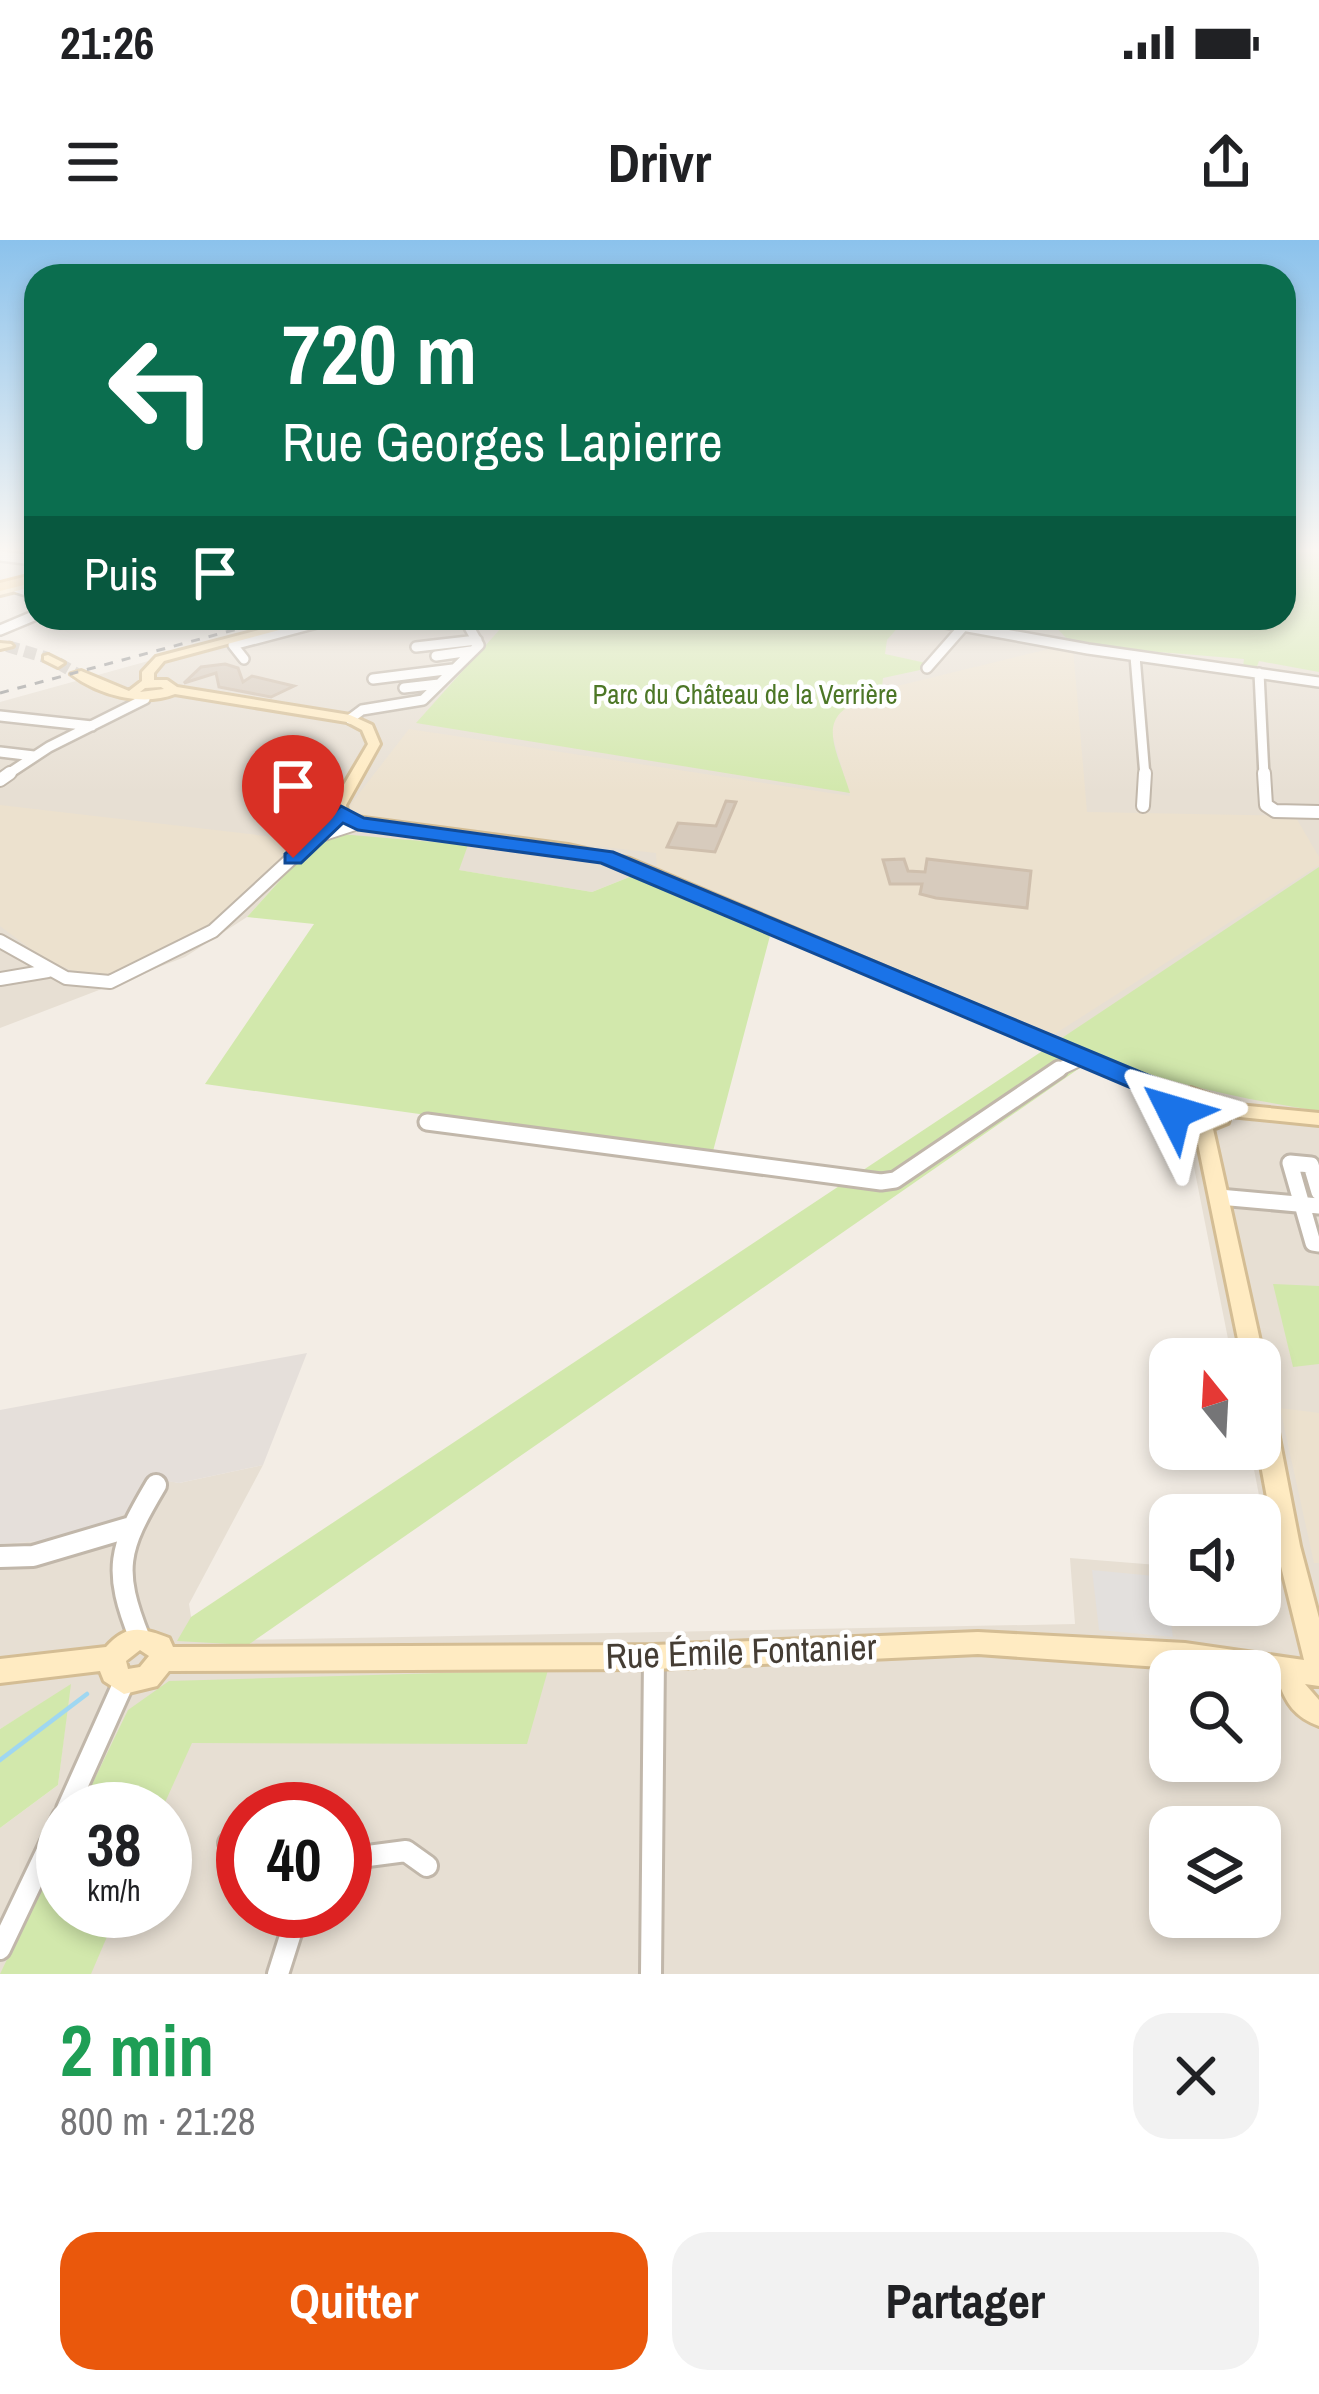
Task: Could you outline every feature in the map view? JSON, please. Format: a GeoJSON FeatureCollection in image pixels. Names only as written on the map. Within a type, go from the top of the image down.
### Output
{"type":"FeatureCollection","features":[{"type":"Feature","properties":{"kind":"street"},"geometry":{"type":"LineString","coordinates":[[231,643],[273,631]]}},
{"type":"Feature","properties":{"kind":"street"},"geometry":{"type":"LineString","coordinates":[[3,774],[92,726],[141,690],[156,661],[282,631]]}},
{"type":"Feature","properties":{"kind":"street"},"geometry":{"type":"LineString","coordinates":[[416,647],[465,631]]}},
{"type":"Feature","properties":{"kind":"street"},"geometry":{"type":"LineString","coordinates":[[141,690],[173,690],[354,715],[418,703],[479,645],[472,631]]}},
{"type":"Feature","properties":{"kind":"street"},"geometry":{"type":"LineString","coordinates":[[927,668],[960,631]]}},
{"type":"Feature","properties":{"kind":"street"},"geometry":{"type":"LineString","coordinates":[[986,631],[1319,682]]}},
{"type":"Feature","properties":{"kind":"street"},"geometry":{"type":"LineString","coordinates":[[231,643],[244,658]]}},
{"type":"Feature","properties":{"kind":"street"},"geometry":{"type":"LineString","coordinates":[[438,659],[467,655]]}},
{"type":"Feature","properties":{"kind":"street"},"geometry":{"type":"LineString","coordinates":[[1135,656],[1148,797],[1143,806]]}},
{"type":"Feature","properties":{"kind":"street"},"geometry":{"type":"LineString","coordinates":[[373,679],[454,669]]}},
{"type":"Feature","properties":{"kind":"street"},"geometry":{"type":"LineString","coordinates":[[1259,674],[1266,805],[1275,811],[1319,812]]}},
{"type":"Feature","properties":{"kind":"street"},"geometry":{"type":"LineString","coordinates":[[404,688],[440,684]]}},
{"type":"Feature","properties":{"kind":"street"},"geometry":{"type":"LineString","coordinates":[[0,941],[48,971],[91,985],[166,958],[246,906],[341,813],[342,799],[374,744],[368,728],[354,715]]}},
{"type":"Feature","properties":{"kind":"street"},"geometry":{"type":"LineString","coordinates":[[0,716],[92,726]]}},
{"type":"Feature","properties":{"kind":"street"},"geometry":{"type":"LineString","coordinates":[[0,752],[34,756]]}},
{"type":"Feature","properties":{"kind":"street"},"geometry":{"type":"LineString","coordinates":[[341,813],[358,823],[568,849],[625,862],[1177,1097],[1199,1095],[1222,1109],[1319,1119]]}},
{"type":"Feature","properties":{"kind":"street"},"geometry":{"type":"LineString","coordinates":[[316,836],[358,823]]}},
{"type":"Feature","properties":{"kind":"street"},"geometry":{"type":"LineString","coordinates":[[0,979],[48,971]]}},
{"type":"Feature","properties":{"kind":"street"},"geometry":{"type":"LineString","coordinates":[[427,1121],[880,1182],[895,1180],[1053,1072],[1081,1059]]}},
{"type":"Feature","properties":{"kind":"street"},"geometry":{"type":"LineString","coordinates":[[1177,1097],[1172,1106],[1178,1117],[1203,1126],[1222,1119],[1222,1109]]}},
{"type":"Feature","properties":{"kind":"street"},"geometry":{"type":"LineString","coordinates":[[1203,1126],[1248,1338]]}},
{"type":"Feature","properties":{"kind":"street"},"geometry":{"type":"LineString","coordinates":[[1319,1192],[1311,1165],[1290,1163],[1312,1243],[1319,1244]]}},
{"type":"Feature","properties":{"kind":"street"},"geometry":{"type":"LineString","coordinates":[[1219,1197],[1319,1205]]}},
{"type":"Feature","properties":{"kind":"street"},"geometry":{"type":"LineString","coordinates":[[1274,1470],[1319,1671]]}},
{"type":"Feature","properties":{"kind":"street"},"geometry":{"type":"LineString","coordinates":[[140,1639],[116,1577],[131,1527],[156,1485]]}},
{"type":"Feature","properties":{"kind":"street"},"geometry":{"type":"LineString","coordinates":[[0,1557],[33,1556],[131,1527]]}},
{"type":"Feature","properties":{"kind":"street"},"geometry":{"type":"LineString","coordinates":[[0,1671],[119,1670],[148,1678],[162,1659],[155,1641],[140,1639],[124,1645],[119,1670],[77,1782]]}},
{"type":"Feature","properties":{"kind":"street","name":"Rue Émile Fontanier"},"geometry":{"type":"LineString","coordinates":[[162,1659],[654,1657],[978,1642],[1175,1654],[1319,1671]]}},
{"type":"Feature","properties":{"kind":"street"},"geometry":{"type":"LineString","coordinates":[[651,1974],[654,1657]]}},
{"type":"Feature","properties":{"kind":"street"},"geometry":{"type":"LineString","coordinates":[[1288,1670],[1293,1690],[1307,1710],[1319,1714]]}},
{"type":"Feature","properties":{"kind":"street"},"geometry":{"type":"LineString","coordinates":[[372,1855],[406,1851],[427,1866]]}},
{"type":"Feature","properties":{"kind":"street"},"geometry":{"type":"LineString","coordinates":[[0,1949],[36,1874]]}},
{"type":"Feature","properties":{"kind":"street"},"geometry":{"type":"LineString","coordinates":[[278,1974],[289,1938]]}},
{"type":"Feature","properties":{"kind":"shaded area"},"geometry":{"type":"Polygon","coordinates":[[[257,631],[1121,631],[1319,670],[1319,1974],[0,1974],[0,1828],[36,1801],[36,1938],[192,1938],[192,1782],[58,1782],[70,1686],[0,1729],[0,1544],[42,1541],[154,1478],[179,1483],[263,1465],[189,1604],[195,1641],[1075,1624],[1070,1558],[1149,1564],[1149,1626],[1281,1626],[1281,1494],[1259,1494],[1254,1470],[1281,1470],[1281,1338],[1228,1338],[1188,1137],[1159,1116],[1149,1096],[637,874],[592,892],[458,870],[467,845],[312,845],[247,917],[185,957],[0,1028],[0,702],[257,631]]]}},
{"type":"Feature","properties":{"kind":"shaded area"},"geometry":{"type":"Polygon","coordinates":[[[1061,646],[1073,648],[1087,812],[1295,816],[1319,865],[1050,1037],[657,870],[656,853],[420,826],[357,816],[347,809],[409,729],[850,796],[831,730],[838,712],[881,690],[1061,646]]]}},
{"type":"Feature","properties":{"kind":"shaded area"},"geometry":{"type":"Polygon","coordinates":[[[0,805],[300,840],[216,920],[118,973],[90,978],[44,959],[0,926],[0,805]]]}},
{"type":"Feature","properties":{"kind":"shaded area"},"geometry":{"type":"Polygon","coordinates":[[[307,1353],[263,1465],[179,1483],[154,1479],[138,1507],[102,1526],[42,1541],[0,1544],[0,1410],[307,1353]]]}},
{"type":"Feature","properties":{"kind":"shaded area"},"geometry":{"type":"Polygon","coordinates":[[[1281,1408],[1319,1413],[1319,1563],[1314,1563],[1281,1408]]]}},
{"type":"Feature","properties":{"kind":"shaded area"},"geometry":{"type":"Polygon","coordinates":[[[1092,1570],[1149,1576],[1149,1626],[1171,1626],[1173,1637],[1099,1630],[1092,1570]]]}},
{"type":"Feature","properties":{"kind":"green space","name":"Parc du Château de la Verrière"},"geometry":{"type":"Polygon","coordinates":[[[498,631],[895,631],[887,640],[885,654],[926,663],[920,670],[883,678],[881,694],[844,709],[836,719],[834,743],[850,793],[416,723],[498,631]]]}},
{"type":"Feature","properties":{"kind":"green space"},"geometry":{"type":"Polygon","coordinates":[[[1059,631],[1319,631],[1319,672],[1259,661],[1256,669],[1243,667],[1244,659],[1073,645],[1059,631]]]}},
{"type":"Feature","properties":{"kind":"green space"},"geometry":{"type":"Polygon","coordinates":[[[340,834],[468,845],[459,870],[592,892],[637,874],[771,932],[712,1155],[205,1084],[314,924],[247,917],[312,845],[340,834]]]}},
{"type":"Feature","properties":{"kind":"green space"},"geometry":{"type":"Polygon","coordinates":[[[1319,867],[1319,1111],[1206,1089],[1097,1056],[248,1645],[177,1641],[191,1617],[1319,867]]]}},
{"type":"Feature","properties":{"kind":"green space"},"geometry":{"type":"Polygon","coordinates":[[[1273,1284],[1319,1286],[1319,1364],[1293,1367],[1273,1284]]]}},
{"type":"Feature","properties":{"kind":"green space"},"geometry":{"type":"Polygon","coordinates":[[[548,1670],[527,1744],[192,1743],[174,1782],[93,1782],[128,1710],[169,1681],[548,1670]]]}},
{"type":"Feature","properties":{"kind":"green space"},"geometry":{"type":"Polygon","coordinates":[[[71,1684],[58,1782],[36,1782],[36,1801],[0,1828],[0,1729],[71,1684]]]}},
{"type":"Feature","properties":{"kind":"green space"},"geometry":{"type":"Polygon","coordinates":[[[36,1899],[36,1938],[106,1938],[91,1974],[0,1974],[36,1899]]]}},
{"type":"Feature","properties":{"kind":"building"},"geometry":{"type":"Polygon","coordinates":[[[225,664],[238,668],[243,682],[252,676],[294,686],[271,697],[219,687],[216,673],[184,683],[201,667],[225,664]]]}},
{"type":"Feature","properties":{"kind":"building"},"geometry":{"type":"Polygon","coordinates":[[[726,801],[736,802],[715,852],[667,847],[678,823],[716,826],[726,801]]]}},
{"type":"Feature","properties":{"kind":"building"},"geometry":{"type":"Polygon","coordinates":[[[904,859],[908,871],[925,872],[927,859],[1031,871],[1027,908],[936,898],[920,894],[922,884],[890,884],[883,860],[904,859]]]}},
{"type":"Feature","properties":{"kind":"waterway"},"geometry":{"type":"LineString","coordinates":[[0,1760],[87,1694]]}},
{"type":"Feature","properties":{"kind":"tunnel"},"geometry":{"type":"LineString","coordinates":[[7,646],[48,658]]}},
{"type":"Feature","properties":{"kind":"tunnel"},"geometry":{"type":"LineString","coordinates":[[58,663],[77,674]]}},
{"type":"Feature","properties":{"kind":"railway"},"geometry":{"type":"LineString","coordinates":[[0,693],[230,631]]}},
{"type":"Feature","properties":{"kind":"route"},"geometry":{"type":"LineString","coordinates":[[293,858],[341,813],[358,823],[541,845],[625,862],[1177,1097],[1174,1112]]}}]}
